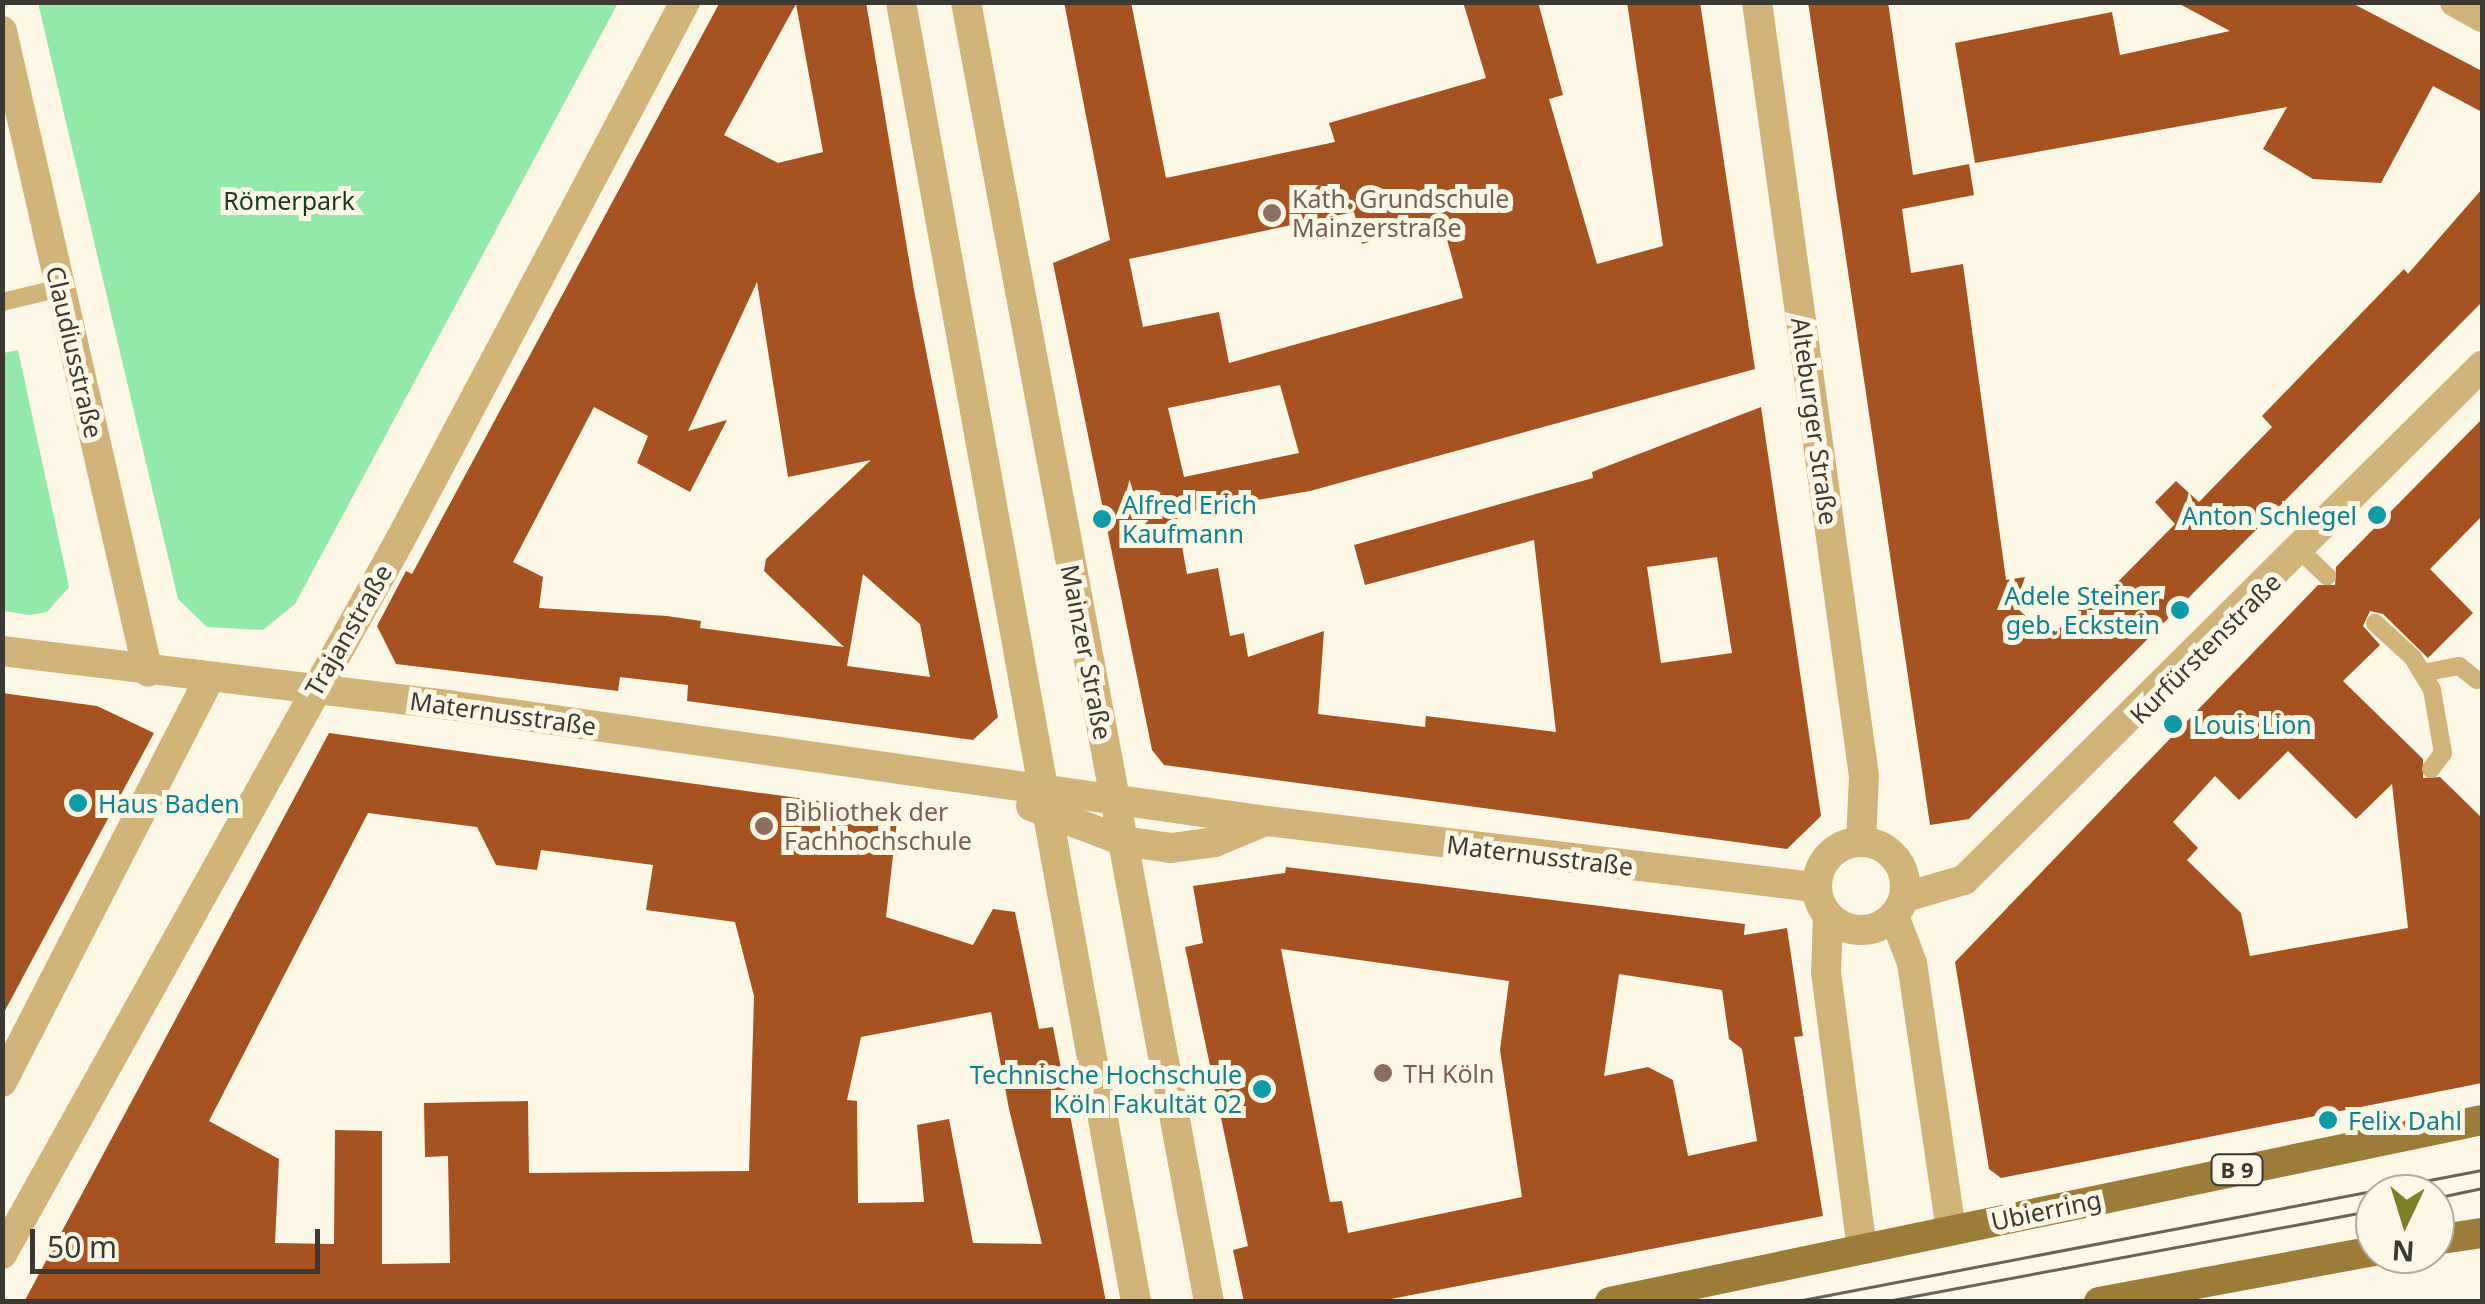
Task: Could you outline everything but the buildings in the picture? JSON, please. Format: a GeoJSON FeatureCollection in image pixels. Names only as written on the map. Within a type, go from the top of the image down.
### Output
{"type":"FeatureCollection","features":[{"type":"Feature","properties":{"kind":"main road","name":"Ubierring"},"geometry":{"type":"LineString","coordinates":[[1610,1302],[2482,1120]]}},
{"type":"Feature","properties":{"kind":"main road"},"geometry":{"type":"LineString","coordinates":[[2455,1237],[2482,1233]]}},
{"type":"Feature","properties":{"kind":"main road"},"geometry":{"type":"LineString","coordinates":[[2100,1302],[2355,1255]]}},
{"type":"Feature","properties":{"kind":"street","name":"Trajanstraße"},"geometry":{"type":"LineString","coordinates":[[2,1254],[455,440],[686,2]]}},
{"type":"Feature","properties":{"kind":"street"},"geometry":{"type":"LineString","coordinates":[[902,2],[1041,802],[1136,1302]]}},
{"type":"Feature","properties":{"kind":"street","name":"Mainzer Straße"},"geometry":{"type":"LineString","coordinates":[[966,2],[1209,1302]]}},
{"type":"Feature","properties":{"kind":"street","name":"Alteburger Straße"},"geometry":{"type":"LineString","coordinates":[[1757,2],[1864,776],[1861,841]]}},
{"type":"Feature","properties":{"kind":"street"},"geometry":{"type":"LineString","coordinates":[[2455,2],[2482,17]]}},
{"type":"Feature","properties":{"kind":"street","name":"Claudiusstraße"},"geometry":{"type":"LineString","coordinates":[[2,31],[148,672]]}},
{"type":"Feature","properties":{"kind":"street","name":"Kurfürstenstraße"},"geometry":{"type":"LineString","coordinates":[[1900,907],[1964,880],[2302,552],[2482,366]]}},
{"type":"Feature","properties":{"kind":"street","name":"Maternusstraße"},"geometry":{"type":"LineString","coordinates":[[2,652],[148,672],[314,688],[1003,785],[1123,841],[1172,848],[1215,842],[1266,821]]}},
{"type":"Feature","properties":{"kind":"street"},"geometry":{"type":"LineString","coordinates":[[2,1082],[210,678]]}},
{"type":"Feature","properties":{"kind":"street","name":"Maternusstraße"},"geometry":{"type":"LineString","coordinates":[[1041,802],[1115,799],[1814,887]]}},
{"type":"Feature","properties":{"kind":"street"},"geometry":{"type":"LineString","coordinates":[[1862,1248],[1826,972],[1828,916],[1814,887],[1829,854],[1861,841],[1890,852],[1900,864],[1900,907],[1912,962],[1952,1230]]}},
{"type":"Feature","properties":{"kind":"street"},"geometry":{"type":"LineString","coordinates":[[1828,916],[1863,931],[1900,907]]}},
{"type":"Feature","properties":{"kind":"lane"},"geometry":{"type":"LineString","coordinates":[[2,302],[60,288]]}},
{"type":"Feature","properties":{"kind":"lane"},"geometry":{"type":"LineString","coordinates":[[2302,552],[2326,576]]}},
{"type":"Feature","properties":{"kind":"lane"},"geometry":{"type":"LineString","coordinates":[[2375,623],[2413,658],[2432,690],[2443,753],[2432,768]]}},
{"type":"Feature","properties":{"kind":"lane"},"geometry":{"type":"LineString","coordinates":[[2428,672],[2459,666],[2477,680]]}},
{"type":"Feature","properties":{"kind":"green space","name":"Römerpark"},"geometry":{"type":"Polygon","coordinates":[[[38,3],[618,3],[295,604],[263,630],[207,627],[178,599],[38,3]]]}},
{"type":"Feature","properties":{"kind":"green space"},"geometry":{"type":"Polygon","coordinates":[[[18,350],[69,587],[47,612],[30,615],[3,611],[3,353],[18,350]]]}},
{"type":"Feature","properties":{"kind":"tram line"},"geometry":{"type":"LineString","coordinates":[[1792,1302],[2482,1170]]}},
{"type":"Feature","properties":{"kind":"tram line"},"geometry":{"type":"LineString","coordinates":[[2455,1194],[2482,1188]]}},
{"type":"Feature","properties":{"kind":"tram line"},"geometry":{"type":"LineString","coordinates":[[1882,1302],[2355,1214]]}},
{"type":"Feature","properties":{"kind":"place","name":"Kath. Grundschule Mainzerstraße"},"geometry":{"type":"Point","coordinates":[1272,213]}},
{"type":"Feature","properties":{"kind":"place","name":"Anton Schlegel"},"geometry":{"type":"Point","coordinates":[2377,515]}},
{"type":"Feature","properties":{"kind":"place","name":"Alfred Erich Kaufmann"},"geometry":{"type":"Point","coordinates":[1102,519]}},
{"type":"Feature","properties":{"kind":"place","name":"Adele Steiner geb. Eckstein"},"geometry":{"type":"Point","coordinates":[2180,610]}},
{"type":"Feature","properties":{"kind":"place","name":"Louis Lion"},"geometry":{"type":"Point","coordinates":[2173,724]}},
{"type":"Feature","properties":{"kind":"place","name":"Haus Baden"},"geometry":{"type":"Point","coordinates":[78,803]}},
{"type":"Feature","properties":{"kind":"place","name":"Bibliothek der Fachhochschule"},"geometry":{"type":"Point","coordinates":[764,826]}},
{"type":"Feature","properties":{"kind":"place","name":"TH Köln"},"geometry":{"type":"Point","coordinates":[1383,1073]}},
{"type":"Feature","properties":{"kind":"place","name":"Technische Hochschule Köln Fakultät 02"},"geometry":{"type":"Point","coordinates":[1262,1089]}},
{"type":"Feature","properties":{"kind":"place","name":"Felix Dahl"},"geometry":{"type":"Point","coordinates":[2328,1120]}}]}
